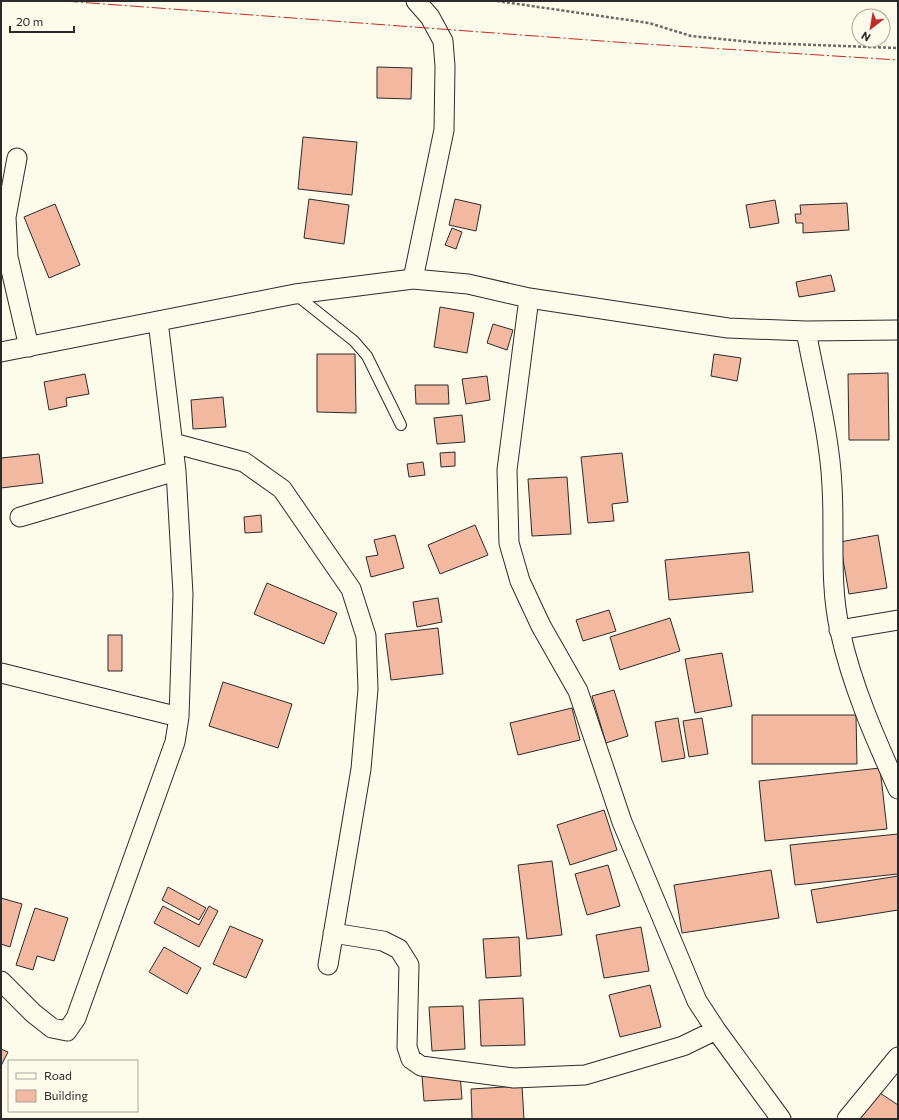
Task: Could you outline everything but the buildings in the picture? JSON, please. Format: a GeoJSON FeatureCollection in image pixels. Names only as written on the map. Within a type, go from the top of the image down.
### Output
{"type":"FeatureCollection","features":[{"type":"Feature","properties":{"kind":"street"},"geometry":{"type":"LineString","coordinates":[[413,279],[444,130],[445,66],[443,41],[430,17],[416,1]]}},
{"type":"Feature","properties":{"kind":"street"},"geometry":{"type":"LineString","coordinates":[[18,158],[6,217],[8,257],[29,348]]}},
{"type":"Feature","properties":{"kind":"street"},"geometry":{"type":"LineString","coordinates":[[1,352],[29,348],[295,294],[413,279],[468,284],[529,298],[728,328],[806,331],[898,330]]}},
{"type":"Feature","properties":{"kind":"street"},"geometry":{"type":"LineString","coordinates":[[529,298],[507,470],[509,543],[520,581],[540,626],[578,691],[622,822],[697,1001],[716,1030],[782,1119]]}},
{"type":"Feature","properties":{"kind":"street"},"geometry":{"type":"LineString","coordinates":[[1,981],[52,1028],[67,1030],[76,1018],[175,742],[179,717],[183,594],[176,471],[158,321]]}},
{"type":"Feature","properties":{"kind":"street"},"geometry":{"type":"LineString","coordinates":[[806,331],[831,471],[832,563],[839,630],[857,692],[875,739],[898,789]]}},
{"type":"Feature","properties":{"kind":"street"},"geometry":{"type":"LineString","coordinates":[[173,443],[244,462],[282,489],[351,589],[366,636],[368,689],[360,769],[328,965]]}},
{"type":"Feature","properties":{"kind":"street"},"geometry":{"type":"LineString","coordinates":[[20,517],[176,471]]}},
{"type":"Feature","properties":{"kind":"street"},"geometry":{"type":"LineString","coordinates":[[839,630],[898,620]]}},
{"type":"Feature","properties":{"kind":"street"},"geometry":{"type":"LineString","coordinates":[[1,673],[179,717]]}},
{"type":"Feature","properties":{"kind":"street"},"geometry":{"type":"LineString","coordinates":[[333,933],[383,941],[399,949],[409,965],[407,1047],[411,1059],[421,1066],[514,1078],[585,1075],[683,1046],[716,1030]]}},
{"type":"Feature","properties":{"kind":"street"},"geometry":{"type":"LineString","coordinates":[[848,1119],[898,1057]]}},
{"type":"Feature","properties":{"kind":"lane"},"geometry":{"type":"LineString","coordinates":[[295,294],[354,342],[367,356],[402,425]]}},
{"type":"Feature","properties":{"kind":"path"},"geometry":{"type":"LineString","coordinates":[[498,1],[649,23],[691,36],[761,43],[898,48]]}},
{"type":"Feature","properties":{"kind":"power"},"geometry":{"type":"LineString","coordinates":[[64,1],[629,43],[898,60]]}}]}
